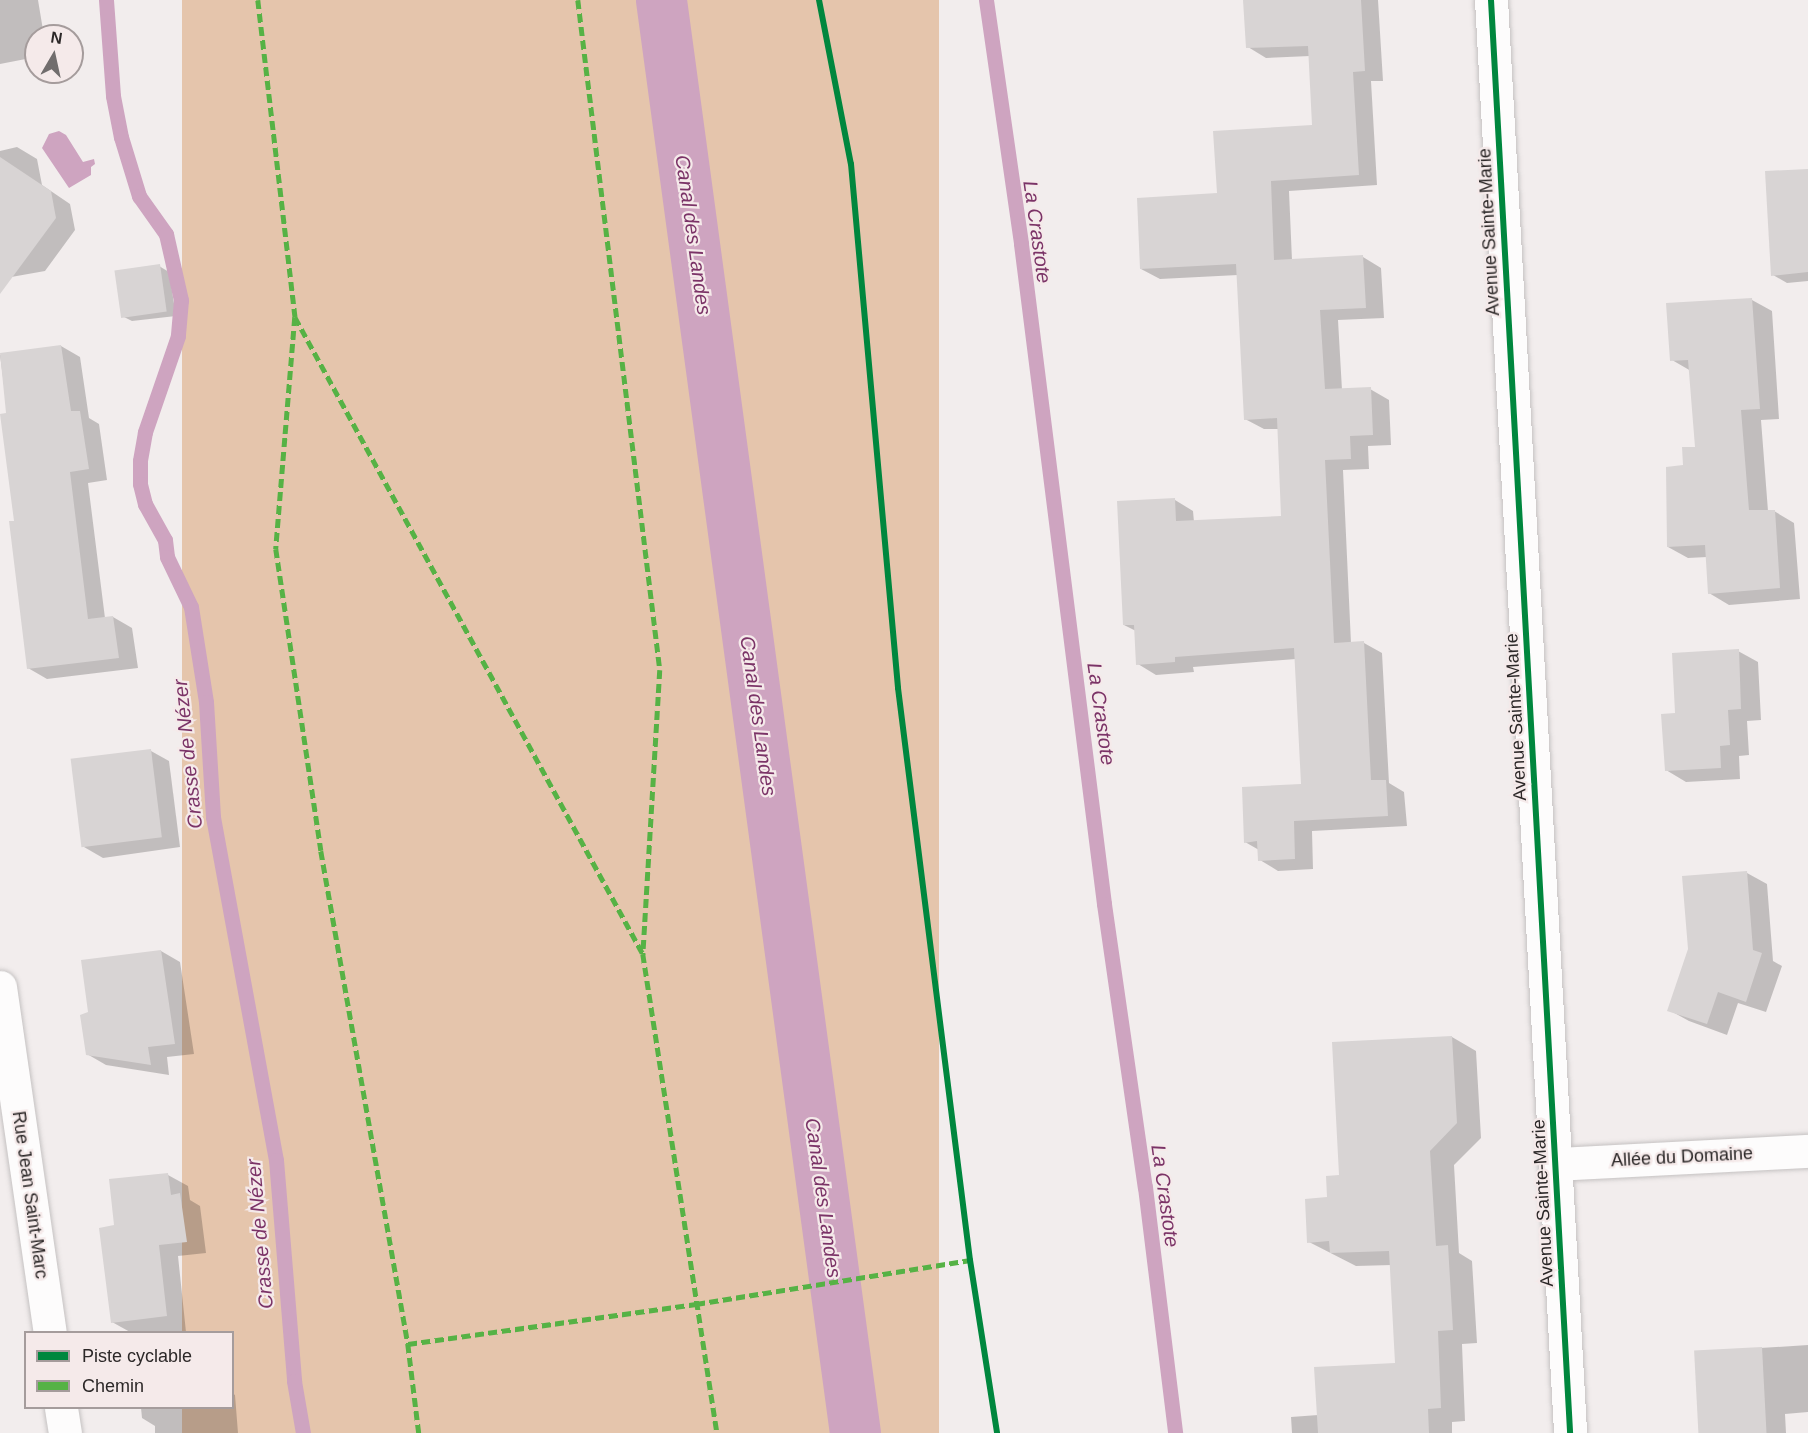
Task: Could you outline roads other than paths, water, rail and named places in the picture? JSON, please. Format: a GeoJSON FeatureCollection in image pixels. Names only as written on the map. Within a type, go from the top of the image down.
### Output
{"type":"FeatureCollection","features":[{"type":"Feature","properties":{"kind":"street","name":"Avenue Sainte-Marie"},"geometry":{"type":"LineString","coordinates":[[1491,0],[1570,1433]]}},
{"type":"Feature","properties":{"kind":"street","name":"Rue Jean Saint-Marc"},"geometry":{"type":"LineString","coordinates":[[0,987],[50,1331]]}},
{"type":"Feature","properties":{"kind":"street","name":"Allée du Domaine"},"geometry":{"type":"LineString","coordinates":[[1556,1164],[1808,1150]]}},
{"type":"Feature","properties":{"kind":"street"},"geometry":{"type":"LineString","coordinates":[[61,1409],[65,1433]]}},
{"type":"Feature","properties":{"kind":"waterway","name":"Crasse de Nézer"},"geometry":{"type":"LineString","coordinates":[[106,0],[113,96],[121,137],[139,196],[166,234],[181,300],[178,336],[145,432],[140,461],[140,484],[145,504],[165,540],[167,557],[191,607],[206,702],[213,817],[276,1160],[294,1381],[303,1433]]}},
{"type":"Feature","properties":{"kind":"waterway","name":"Canal des Landes"},"geometry":{"type":"LineString","coordinates":[[661,0],[855,1433]]}},
{"type":"Feature","properties":{"kind":"waterway","name":"La Crastote"},"geometry":{"type":"LineString","coordinates":[[986,0],[1021,244],[1104,904],[1145,1187],[1175,1433]]}}]}
